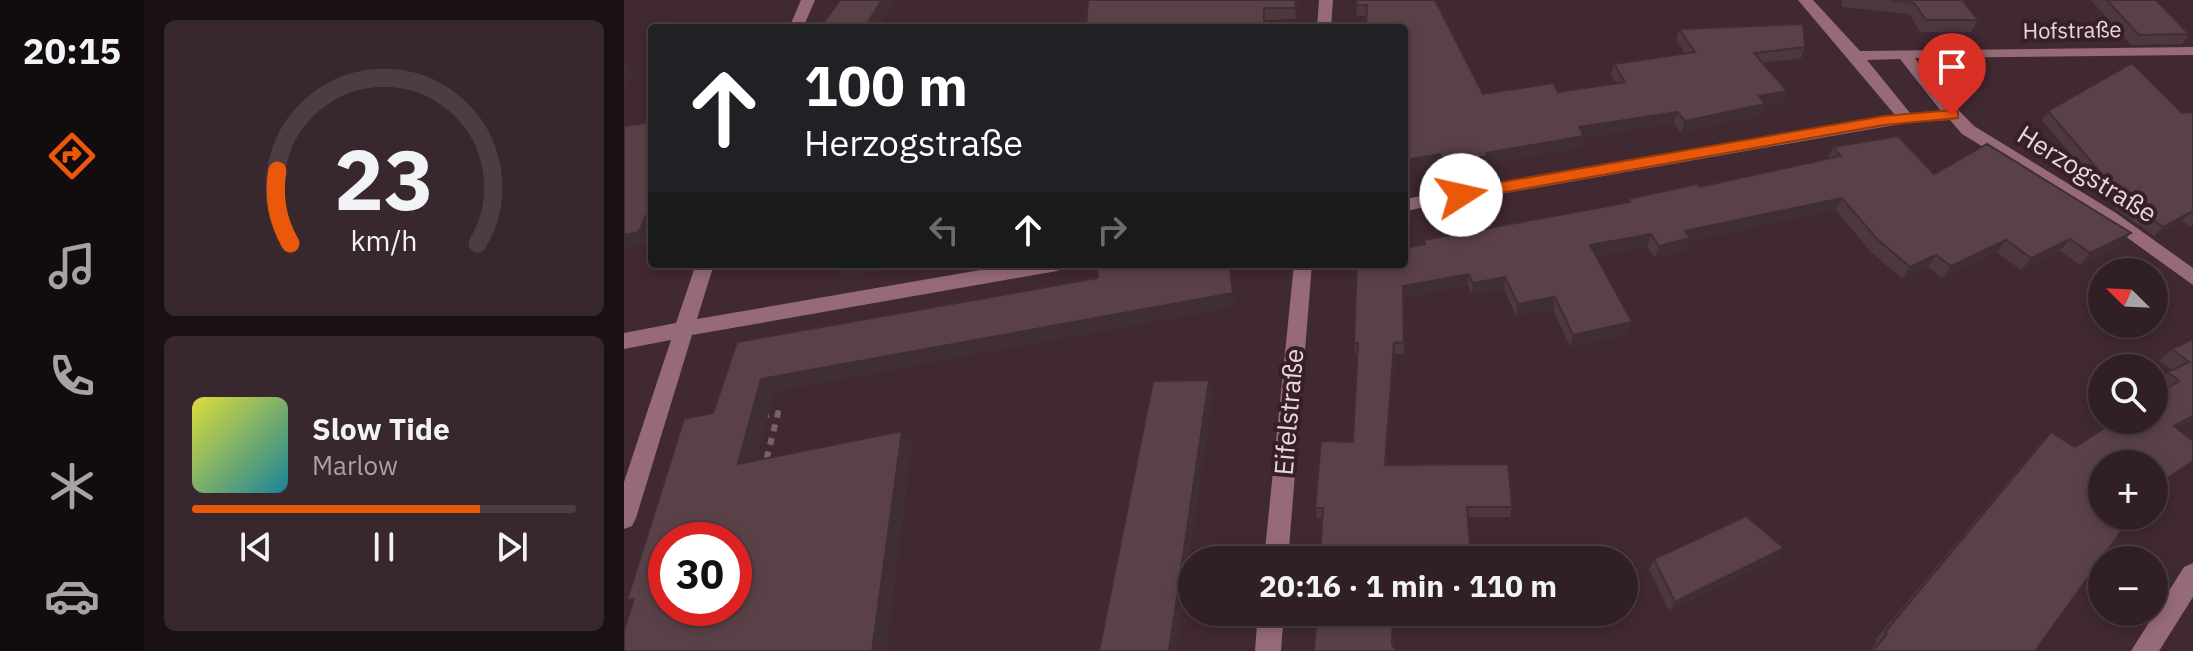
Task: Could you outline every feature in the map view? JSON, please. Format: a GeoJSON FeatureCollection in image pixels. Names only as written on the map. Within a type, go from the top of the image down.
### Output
{"type":"FeatureCollection","features":[{"type":"Feature","properties":{"kind":"street"},"geometry":{"type":"LineString","coordinates":[[798,24],[808,0]]}},
{"type":"Feature","properties":{"kind":"street"},"geometry":{"type":"LineString","coordinates":[[1324,24],[1326,0]]}},
{"type":"Feature","properties":{"kind":"street"},"geometry":{"type":"LineString","coordinates":[[1805,0],[1906,118]]}},
{"type":"Feature","properties":{"kind":"street","name":"Hofstraße"},"geometry":{"type":"LineString","coordinates":[[1904,54],[2193,51]]}},
{"type":"Feature","properties":{"kind":"street"},"geometry":{"type":"LineString","coordinates":[[1856,56],[1904,54]]}},
{"type":"Feature","properties":{"kind":"street","name":"Herzogstraße"},"geometry":{"type":"LineString","coordinates":[[1904,54],[1952,115],[1968,130],[2135,234],[2193,278]]}},
{"type":"Feature","properties":{"kind":"street"},"geometry":{"type":"LineString","coordinates":[[1408,204],[1906,118],[1952,115]]}},
{"type":"Feature","properties":{"kind":"street"},"geometry":{"type":"LineString","coordinates":[[624,518],[704,268]]}},
{"type":"Feature","properties":{"kind":"street"},"geometry":{"type":"LineString","coordinates":[[624,341],[783,310],[1033,268]]}},
{"type":"Feature","properties":{"kind":"street","name":"Eifelstraße"},"geometry":{"type":"LineString","coordinates":[[1277,546],[1303,268]]}},
{"type":"Feature","properties":{"kind":"street"},"geometry":{"type":"LineString","coordinates":[[2144,651],[2193,575]]}},
{"type":"Feature","properties":{"kind":"street"},"geometry":{"type":"LineString","coordinates":[[1268,651],[1270,626]]}},
{"type":"Feature","properties":{"kind":"path"},"geometry":{"type":"LineString","coordinates":[[750,419],[778,413],[763,473]]}},
{"type":"Feature","properties":{"kind":"building"},"geometry":{"type":"Polygon","coordinates":[[[840,0],[882,0],[867,24],[823,24],[840,0]]]}},
{"type":"Feature","properties":{"kind":"building"},"geometry":{"type":"Polygon","coordinates":[[[1088,0],[1296,0],[1295,8],[1264,8],[1264,24],[1086,24],[1088,0]]]}},
{"type":"Feature","properties":{"kind":"building"},"geometry":{"type":"Polygon","coordinates":[[[1356,0],[1435,0],[1483,94],[1553,83],[1558,92],[1625,82],[1614,64],[1695,52],[1679,29],[1803,24],[1805,47],[1754,53],[1787,91],[1759,96],[1765,104],[1685,121],[1677,112],[1579,127],[1584,136],[1486,153],[1488,156],[1444,164],[1440,154],[1408,159],[1408,24],[1366,24],[1367,5],[1356,5],[1356,0]]]}},
{"type":"Feature","properties":{"kind":"building"},"geometry":{"type":"Polygon","coordinates":[[[1891,0],[1962,0],[1978,20],[1926,20],[1914,3],[1891,0]]]}},
{"type":"Feature","properties":{"kind":"building"},"geometry":{"type":"Polygon","coordinates":[[[2107,0],[2156,0],[2189,34],[2139,35],[2107,0]]]}},
{"type":"Feature","properties":{"kind":"building"},"geometry":{"type":"Polygon","coordinates":[[[2132,63],[2182,113],[2193,112],[2193,213],[2163,227],[2124,200],[2048,111],[2132,63]]]}},
{"type":"Feature","properties":{"kind":"building"},"geometry":{"type":"Polygon","coordinates":[[[648,123],[648,211],[639,232],[624,235],[624,126],[648,123]]]}},
{"type":"Feature","properties":{"kind":"building"},"geometry":{"type":"Polygon","coordinates":[[[1898,136],[1934,174],[1987,144],[2131,233],[2090,253],[2070,239],[2031,258],[2006,240],[1951,266],[1936,255],[1910,267],[1877,239],[1842,198],[1685,231],[1690,238],[1659,246],[1651,234],[1590,245],[1632,322],[1573,335],[1555,297],[1518,304],[1505,277],[1473,283],[1469,274],[1403,286],[1404,342],[1394,343],[1385,465],[1508,464],[1512,507],[1467,507],[1470,546],[1321,546],[1323,508],[1315,508],[1321,441],[1353,442],[1358,343],[1354,343],[1357,268],[1408,268],[1408,247],[1425,244],[1424,240],[1630,202],[1628,199],[1841,156],[1833,147],[1898,136]]]}},
{"type":"Feature","properties":{"kind":"building"},"geometry":{"type":"Polygon","coordinates":[[[1097,268],[1230,268],[1233,293],[761,379],[738,464],[902,431],[872,651],[624,651],[624,630],[634,599],[627,600],[648,533],[648,626],[752,626],[752,522],[652,522],[684,419],[713,413],[737,342],[1098,278],[1097,268]]]}},
{"type":"Feature","properties":{"kind":"building"},"geometry":{"type":"Polygon","coordinates":[[[2193,339],[2193,416],[2174,426],[2193,441],[2193,461],[2168,478],[2168,450],[2088,450],[2088,530],[2122,530],[2110,546],[2088,546],[2088,577],[2035,651],[1873,651],[1887,634],[1885,632],[2051,432],[2075,447],[2095,434],[2168,434],[2168,388],[2179,381],[2168,372],[2189,362],[2172,349],[2193,339]]]}},
{"type":"Feature","properties":{"kind":"building"},"geometry":{"type":"Polygon","coordinates":[[[1209,380],[1184,546],[1178,546],[1178,590],[1169,651],[1099,651],[1153,381],[1209,380]]]}},
{"type":"Feature","properties":{"kind":"building"},"geometry":{"type":"Polygon","coordinates":[[[1746,516],[1784,548],[1675,602],[1654,559],[1746,516]]]}},
{"type":"Feature","properties":{"kind":"building"},"geometry":{"type":"Polygon","coordinates":[[[1316,626],[1393,626],[1392,645],[1397,651],[1314,651],[1316,626]]]}},
{"type":"Feature","properties":{"kind":"route"},"geometry":{"type":"LineString","coordinates":[[1461,195],[1884,120],[1952,115]]}}]}
